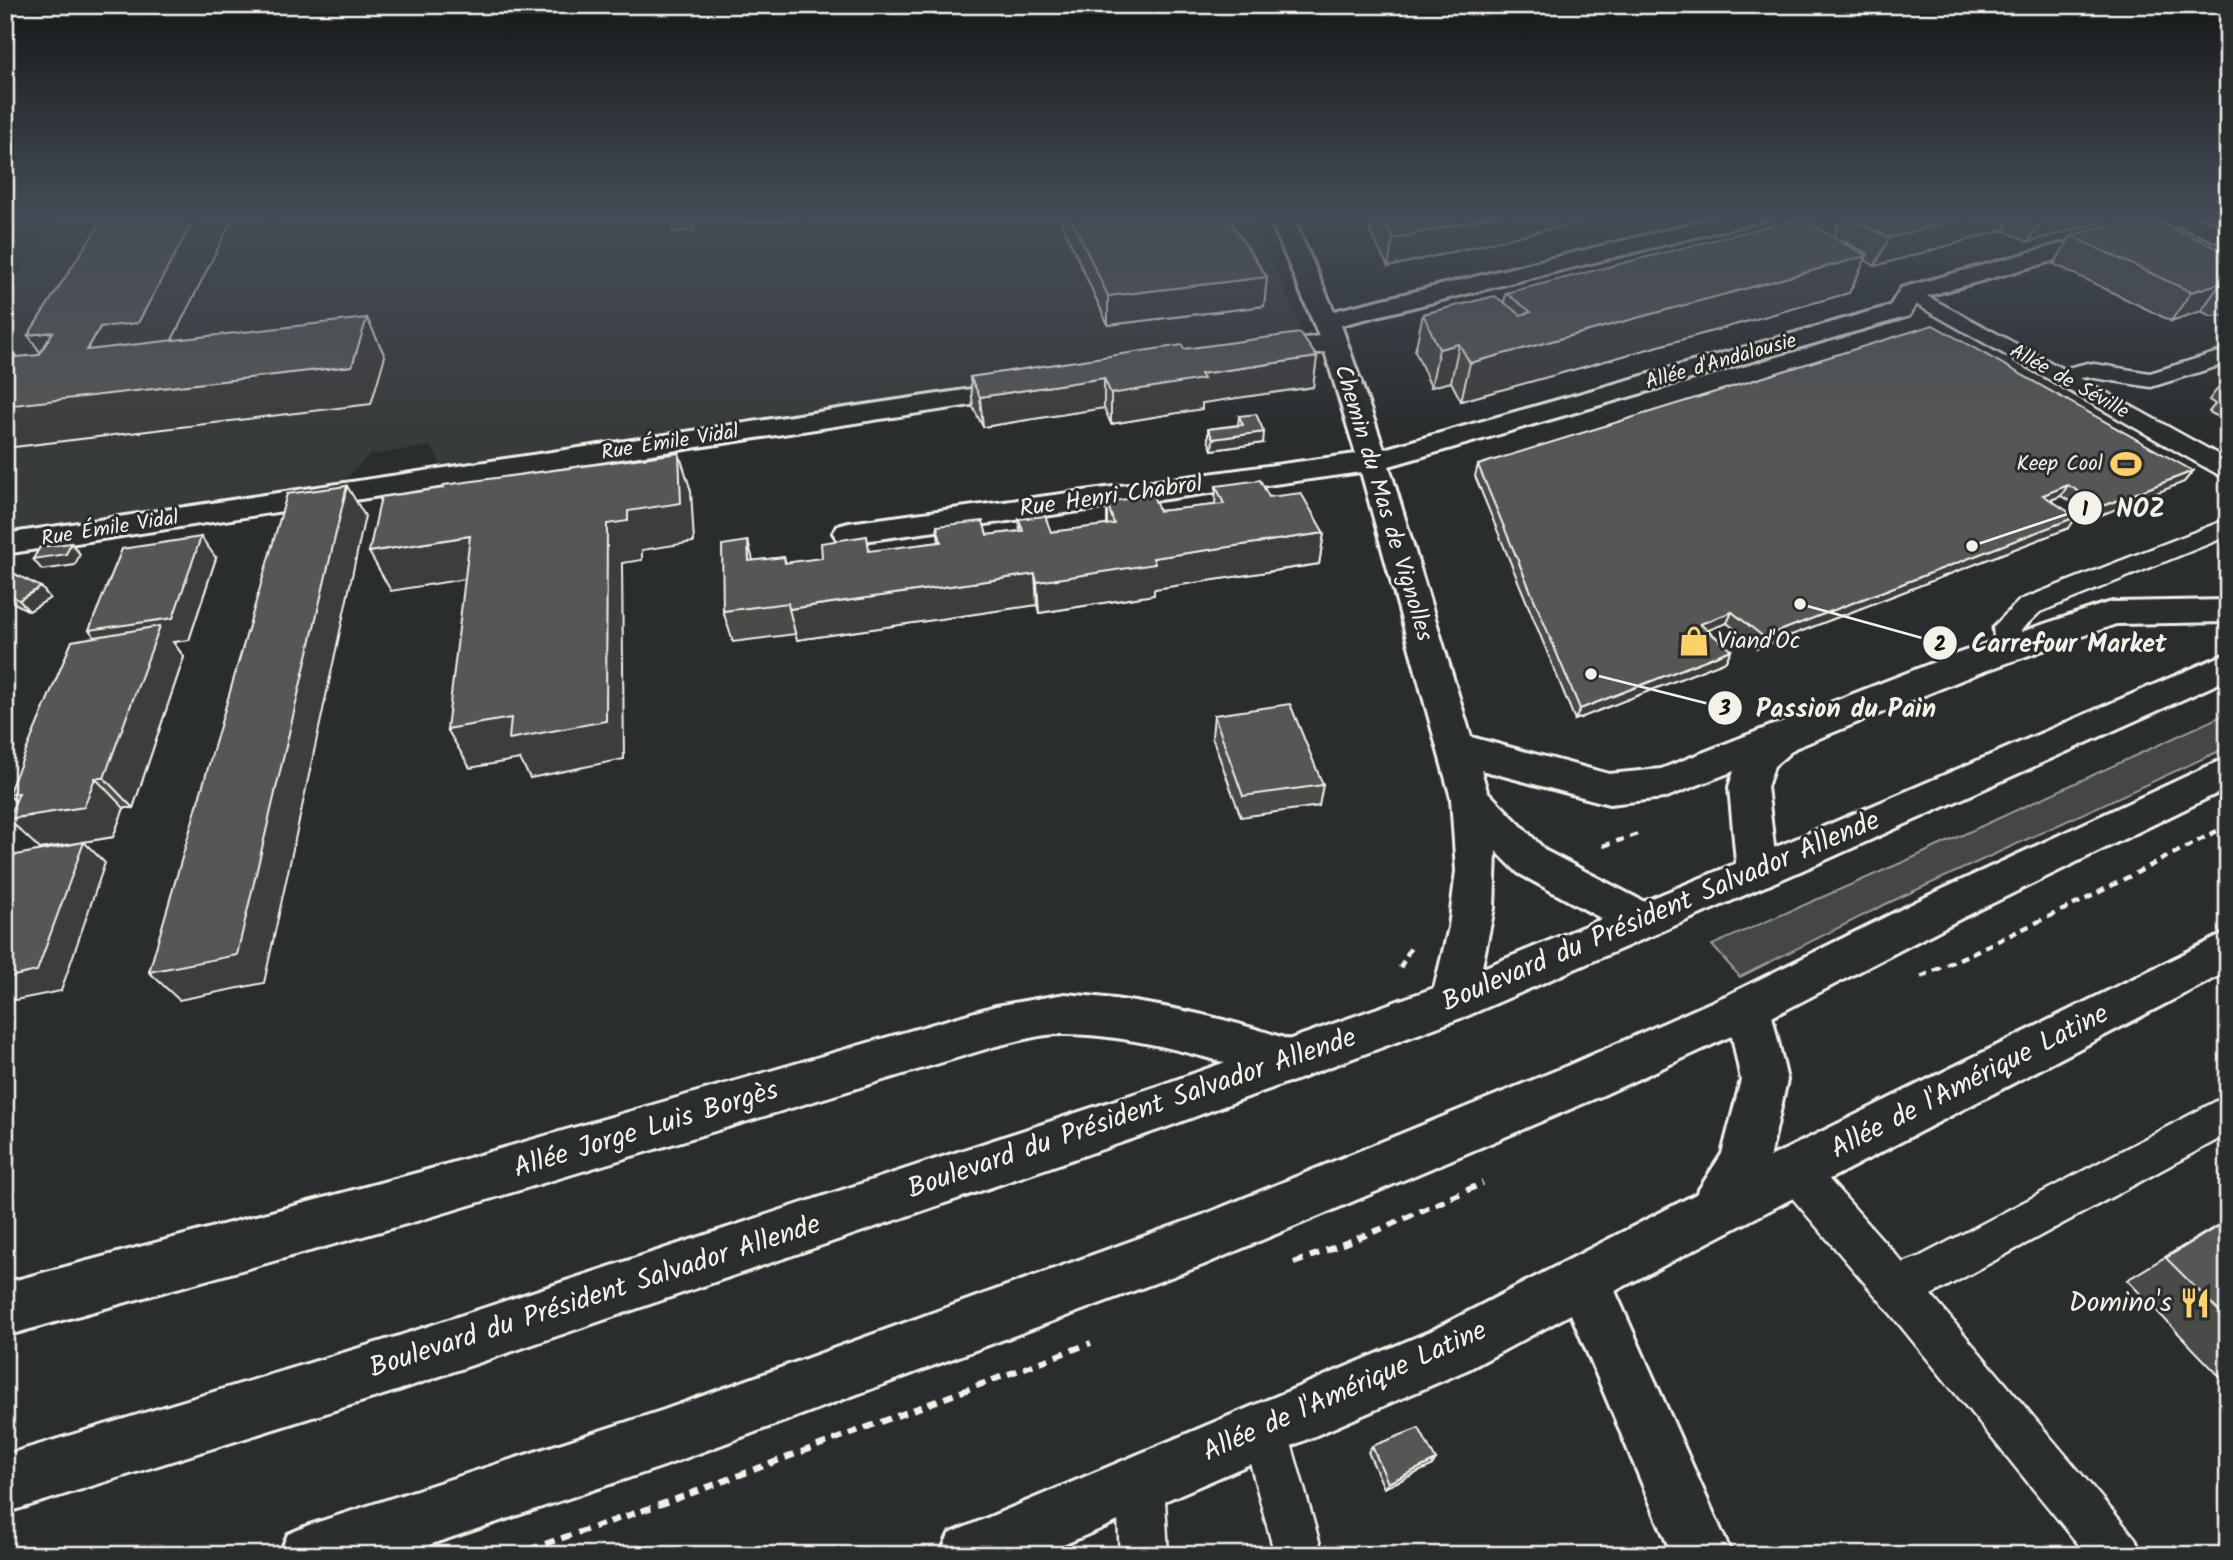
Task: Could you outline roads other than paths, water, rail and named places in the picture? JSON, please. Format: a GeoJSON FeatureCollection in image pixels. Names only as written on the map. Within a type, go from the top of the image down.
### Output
{"type":"FeatureCollection","features":[{"type":"Feature","properties":{"kind":"street","name":"Chemin du Mas de Vignolles"},"geometry":{"type":"LineString","coordinates":[[1311,287],[1331,332],[1373,461],[1470,798],[1476,853],[1474,886],[1466,947],[1453,1001]]}},
{"type":"Feature","properties":{"kind":"street"},"geometry":{"type":"LineString","coordinates":[[1231,358],[1495,287]]}},
{"type":"Feature","properties":{"kind":"street","name":"Allée d'Andalousie"},"geometry":{"type":"LineString","coordinates":[[1373,461],[1900,311],[1910,293],[1936,287]]}},
{"type":"Feature","properties":{"kind":"street","name":"Rue Émile Vidal"},"geometry":{"type":"LineString","coordinates":[[5,544],[1053,385]]}},
{"type":"Feature","properties":{"kind":"street","name":"Rue Henri Chabrol"},"geometry":{"type":"LineString","coordinates":[[849,533],[1373,461]]}},
{"type":"Feature","properties":{"kind":"street"},"geometry":{"type":"LineString","coordinates":[[1455,746],[1492,759],[1609,789],[1664,783],[2009,648],[2113,613],[2228,611]]}},
{"type":"Feature","properties":{"kind":"street","name":"Boulevard du Président Salvador Allende"},"geometry":{"type":"LineString","coordinates":[[5,1483],[400,1363],[1164,1106],[1453,1001],[1758,872],[2228,665]]}},
{"type":"Feature","properties":{"kind":"street"},"geometry":{"type":"LineString","coordinates":[[1758,872],[1748,787],[1757,759],[1782,738]]}},
{"type":"Feature","properties":{"kind":"street"},"geometry":{"type":"LineString","coordinates":[[309,1555],[664,1438],[1203,1240],[1584,1081],[1748,1007],[1945,907],[2228,771]]}},
{"type":"Feature","properties":{"kind":"street","name":"Chemin du Mas de Vignolles"},"geometry":{"type":"LineString","coordinates":[[1470,798],[1532,862],[1643,921]]}},
{"type":"Feature","properties":{"kind":"street","name":"Allée de l'Amérique Latine"},"geometry":{"type":"LineString","coordinates":[[970,1555],[1450,1350],[2228,950]]}},
{"type":"Feature","properties":{"kind":"street"},"geometry":{"type":"LineString","coordinates":[[1713,1213],[1744,1163],[1764,1080],[1748,1007]]}},
{"type":"Feature","properties":{"kind":"street","name":"Allée Jorge Luis Borgès"},"geometry":{"type":"LineString","coordinates":[[5,1310],[417,1198],[996,1026],[1062,1014],[1121,1020],[1291,1060]]}},
{"type":"Feature","properties":{"kind":"street"},"geometry":{"type":"LineString","coordinates":[[1584,1282],[1702,1555]]}},
{"type":"Feature","properties":{"kind":"lane","name":"Allée de Séville"},"geometry":{"type":"LineString","coordinates":[[1910,293],[2228,470]]}},
{"type":"Feature","properties":{"kind":"lane"},"geometry":{"type":"LineString","coordinates":[[2060,376],[2088,370],[2151,380],[2228,356]]}},
{"type":"Feature","properties":{"kind":"lane"},"geometry":{"type":"LineString","coordinates":[[2009,648],[2007,627],[2031,606],[2228,527]]}},
{"type":"Feature","properties":{"kind":"lane"},"geometry":{"type":"LineString","coordinates":[[1896,1287],[1928,1275],[2228,1112]]}},
{"type":"Feature","properties":{"kind":"lane"},"geometry":{"type":"LineString","coordinates":[[1796,1172],[1896,1287],[2118,1555]]}},
{"type":"Feature","properties":{"kind":"lane"},"geometry":{"type":"LineString","coordinates":[[1264,1429],[1298,1555]]}},
{"type":"Feature","properties":{"kind":"lane"},"geometry":{"type":"LineString","coordinates":[[1140,1482],[1144,1555]]}},
{"type":"Feature","properties":{"kind":"place","name":"Keep Cool"},"geometry":{"type":"Point","coordinates":[2126,464]}},
{"type":"Feature","properties":{"kind":"place","name":"NOZ"},"geometry":{"type":"Point","coordinates":[1972,546]}},
{"type":"Feature","properties":{"kind":"place","name":"Carrefour Market"},"geometry":{"type":"Point","coordinates":[1800,604]}},
{"type":"Feature","properties":{"kind":"place","name":"Viand'Oc"},"geometry":{"type":"Point","coordinates":[1694,641]}},
{"type":"Feature","properties":{"kind":"place","name":"Passion du Pain"},"geometry":{"type":"Point","coordinates":[1591,674]}},
{"type":"Feature","properties":{"kind":"place","name":"Domino's"},"geometry":{"type":"Point","coordinates":[2195,1303]}}]}
